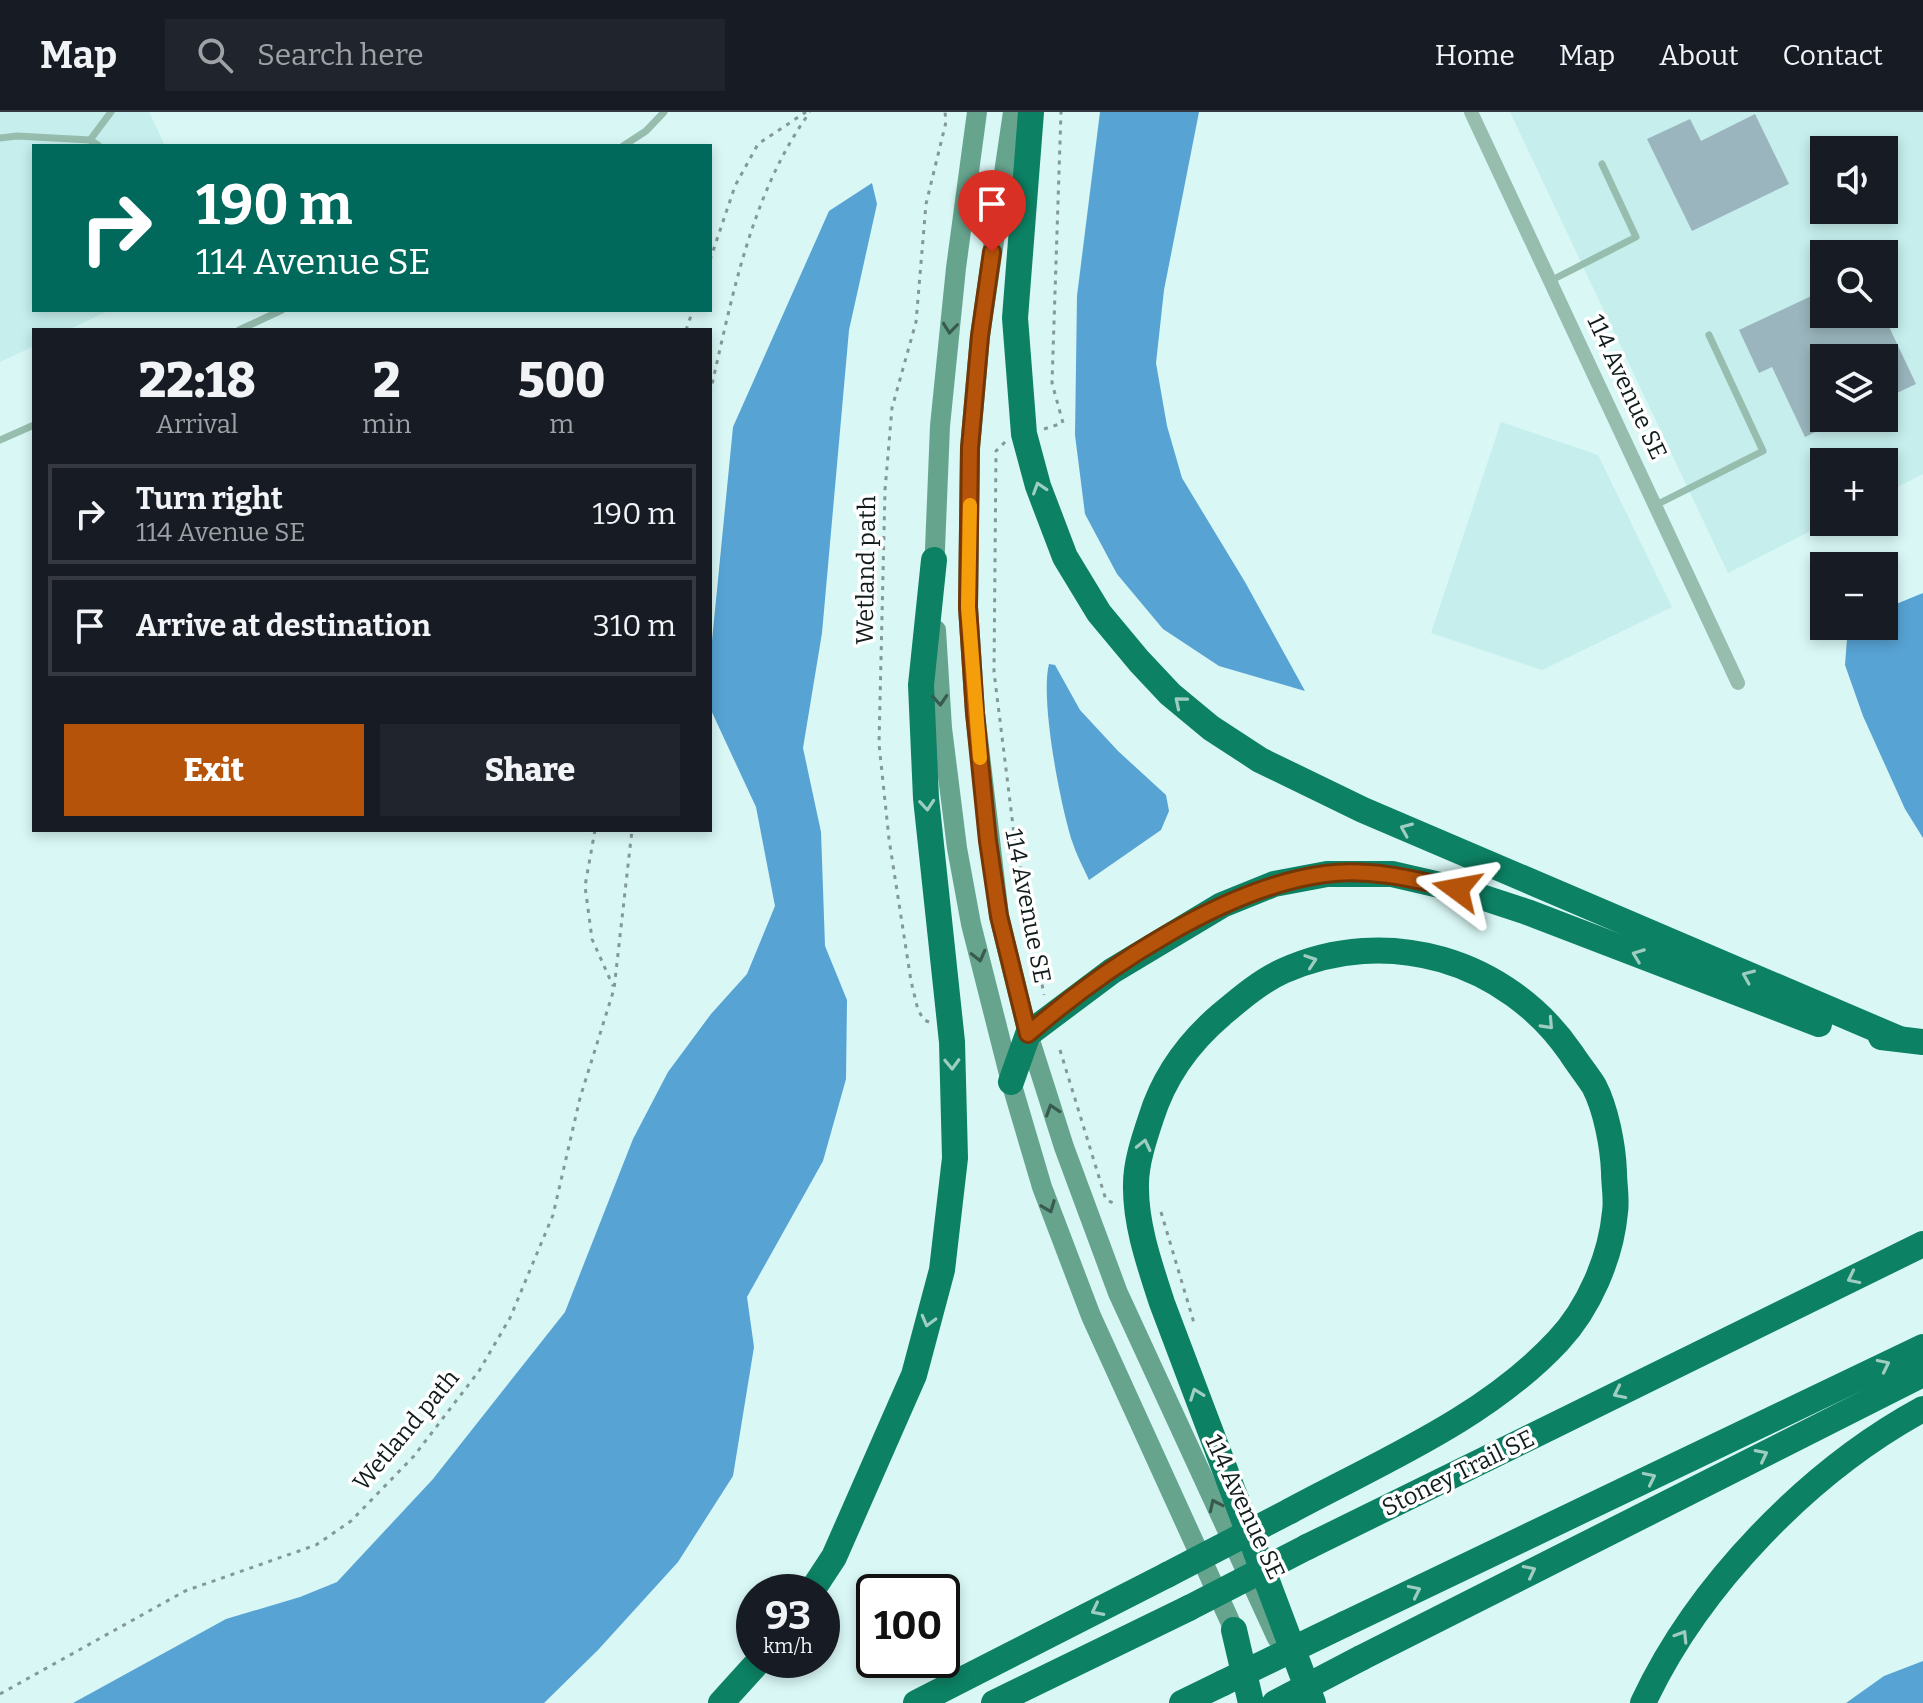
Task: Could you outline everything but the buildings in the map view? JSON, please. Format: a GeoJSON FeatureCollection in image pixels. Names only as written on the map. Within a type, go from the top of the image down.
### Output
{"type":"FeatureCollection","features":[{"type":"Feature","properties":{"kind":"highway"},"geometry":{"type":"LineString","coordinates":[[1031,112],[1015,318],[1024,434],[1038,486],[1065,557],[1099,613],[1170,694],[1211,728],[1273,766],[1377,817],[1910,1040]]}},
{"type":"Feature","properties":{"kind":"highway"},"geometry":{"type":"LineString","coordinates":[[823,1574],[834,1557],[914,1375],[942,1270],[955,1158],[952,1042],[926,798],[921,685],[934,560]]}},
{"type":"Feature","properties":{"kind":"highway"},"geometry":{"type":"LineString","coordinates":[[1011,1082],[1028,1034],[1112,971],[1222,905],[1274,884],[1327,874],[1392,874],[1457,889],[1527,912],[1848,1034],[1910,1040]]}},
{"type":"Feature","properties":{"kind":"highway"},"geometry":{"type":"LineString","coordinates":[[916,1703],[1167,1575],[1290,1511],[1453,1423],[1512,1386],[1561,1338],[1586,1303],[1605,1261],[1615,1212],[1613,1149],[1595,1089],[1561,1038],[1531,1006],[1489,977],[1444,959],[1390,949],[1326,956],[1282,971],[1246,993],[1208,1026],[1177,1061],[1157,1098],[1144,1139],[1136,1184],[1145,1250],[1162,1303],[1310,1703]]}},
{"type":"Feature","properties":{"kind":"highway","name":"Stoney Trail SE"},"geometry":{"type":"LineString","coordinates":[[994,1703],[1923,1244]]}},
{"type":"Feature","properties":{"kind":"highway"},"geometry":{"type":"LineString","coordinates":[[1182,1703],[1923,1347]]}},
{"type":"Feature","properties":{"kind":"highway"},"geometry":{"type":"LineString","coordinates":[[1275,1703],[1923,1374]]}},
{"type":"Feature","properties":{"kind":"highway"},"geometry":{"type":"LineString","coordinates":[[1643,1703],[1696,1612],[1742,1557],[1805,1495],[1883,1431],[1923,1409]]}},
{"type":"Feature","properties":{"kind":"highway"},"geometry":{"type":"LineString","coordinates":[[1234,1630],[1251,1703]]}},
{"type":"Feature","properties":{"kind":"highway"},"geometry":{"type":"LineString","coordinates":[[721,1703],[744,1678]]}},
{"type":"Feature","properties":{"kind":"main road"},"geometry":{"type":"LineString","coordinates":[[977,112],[943,395],[934,560],[942,728],[957,848],[971,924],[1011,1082],[1042,1187],[1091,1316],[1234,1630]]}},
{"type":"Feature","properties":{"kind":"main road","name":"114 Avenue SE"},"geometry":{"type":"LineString","coordinates":[[1013,112],[980,336],[970,448],[968,607],[975,713],[999,916],[1028,1034],[1064,1147],[1118,1293],[1310,1703]]}},
{"type":"Feature","properties":{"kind":"street","name":"114 Avenue SE"},"geometry":{"type":"LineString","coordinates":[[1471,112],[1738,683]]}},
{"type":"Feature","properties":{"kind":"lane"},"geometry":{"type":"LineString","coordinates":[[90,140],[111,112]]}},
{"type":"Feature","properties":{"kind":"lane"},"geometry":{"type":"LineString","coordinates":[[626,144],[646,131],[664,112]]}},
{"type":"Feature","properties":{"kind":"lane"},"geometry":{"type":"LineString","coordinates":[[0,138],[90,140],[96,144]]}},
{"type":"Feature","properties":{"kind":"lane"},"geometry":{"type":"LineString","coordinates":[[1550,281],[1636,237],[1602,164]]}},
{"type":"Feature","properties":{"kind":"lane"},"geometry":{"type":"LineString","coordinates":[[243,328],[278,312]]}},
{"type":"Feature","properties":{"kind":"lane"},"geometry":{"type":"LineString","coordinates":[[1654,506],[1763,451],[1709,335]]}},
{"type":"Feature","properties":{"kind":"lane"},"geometry":{"type":"LineString","coordinates":[[0,440],[32,426]]}},
{"type":"Feature","properties":{"kind":"path"},"geometry":{"type":"LineString","coordinates":[[712,254],[735,186],[758,144],[808,112]]}},
{"type":"Feature","properties":{"kind":"path"},"geometry":{"type":"LineString","coordinates":[[712,384],[734,291],[759,209],[776,168],[808,112]]}},
{"type":"Feature","properties":{"kind":"path","name":"Wetland path"},"geometry":{"type":"LineString","coordinates":[[934,1023],[924,1020],[918,1010],[911,981],[889,839],[879,744],[885,490],[892,408],[916,322],[926,204],[946,122],[945,112]]}},
{"type":"Feature","properties":{"kind":"path"},"geometry":{"type":"LineString","coordinates":[[1043,429],[1063,423],[1052,383],[1061,112]]}},
{"type":"Feature","properties":{"kind":"path"},"geometry":{"type":"LineString","coordinates":[[1011,437],[996,451],[994,672],[1014,834],[1044,995]]}},
{"type":"Feature","properties":{"kind":"path"},"geometry":{"type":"LineString","coordinates":[[595,832],[585,886],[592,939],[614,989]]}},
{"type":"Feature","properties":{"kind":"path","name":"Wetland path"},"geometry":{"type":"LineString","coordinates":[[0,1694],[185,1591],[316,1545],[351,1521],[414,1456],[479,1371],[510,1318],[553,1215],[580,1098],[614,989],[632,832]]}},
{"type":"Feature","properties":{"kind":"path"},"geometry":{"type":"LineString","coordinates":[[1060,1050],[1106,1200],[1119,1206]]}},
{"type":"Feature","properties":{"kind":"shaded area"},"geometry":{"type":"Polygon","coordinates":[[[0,112],[149,112],[164,144],[32,144],[32,312],[106,312],[72,328],[32,328],[32,347],[0,362],[0,112]]]}},
{"type":"Feature","properties":{"kind":"shaded area"},"geometry":{"type":"Polygon","coordinates":[[[1510,112],[1923,112],[1923,474],[1898,487],[1898,448],[1810,448],[1810,531],[1728,573],[1510,112]]]}},
{"type":"Feature","properties":{"kind":"shaded area"},"geometry":{"type":"Polygon","coordinates":[[[1501,422],[1598,455],[1672,607],[1542,670],[1431,633],[1501,422]]]}},
{"type":"Feature","properties":{"kind":"water"},"geometry":{"type":"Polygon","coordinates":[[[1100,112],[1199,112],[1164,290],[1156,363],[1167,426],[1182,478],[1245,582],[1305,691],[1219,666],[1163,629],[1117,574],[1085,514],[1075,435],[1077,296],[1100,112]]]}},
{"type":"Feature","properties":{"kind":"water"},"geometry":{"type":"Polygon","coordinates":[[[872,183],[877,204],[849,330],[822,633],[803,748],[821,832],[825,946],[847,1000],[846,1079],[823,1161],[747,1297],[754,1347],[733,1476],[678,1562],[598,1650],[544,1703],[73,1703],[226,1619],[300,1597],[337,1582],[433,1479],[565,1312],[633,1139],[668,1072],[711,1014],[747,974],[775,906],[756,807],[712,712],[712,641],[733,427],[829,211],[872,183]]]}},
{"type":"Feature","properties":{"kind":"water"},"geometry":{"type":"Polygon","coordinates":[[[1923,593],[1923,838],[1905,809],[1863,716],[1845,665],[1847,640],[1898,640],[1898,603],[1923,593]]]}},
{"type":"Feature","properties":{"kind":"water"},"geometry":{"type":"Polygon","coordinates":[[[1049,664],[1055,665],[1080,710],[1118,751],[1166,795],[1169,811],[1161,830],[1089,880],[1072,841],[1057,778],[1047,702],[1049,664]]]}},
{"type":"Feature","properties":{"kind":"water"},"geometry":{"type":"Polygon","coordinates":[[[1923,1661],[1923,1703],[1846,1703],[1884,1676],[1923,1661]]]}},
{"type":"Feature","properties":{"kind":"slow traffic"},"geometry":{"type":"LineString","coordinates":[[970,505],[968,607],[980,758]]}},
{"type":"Feature","properties":{"kind":"route"},"geometry":{"type":"LineString","coordinates":[[992,252],[980,336],[970,448],[968,607],[988,841],[999,916],[1028,1034],[1112,971],[1173,932],[1222,905],[1274,884],[1327,874],[1392,874],[1457,889]]}}]}
